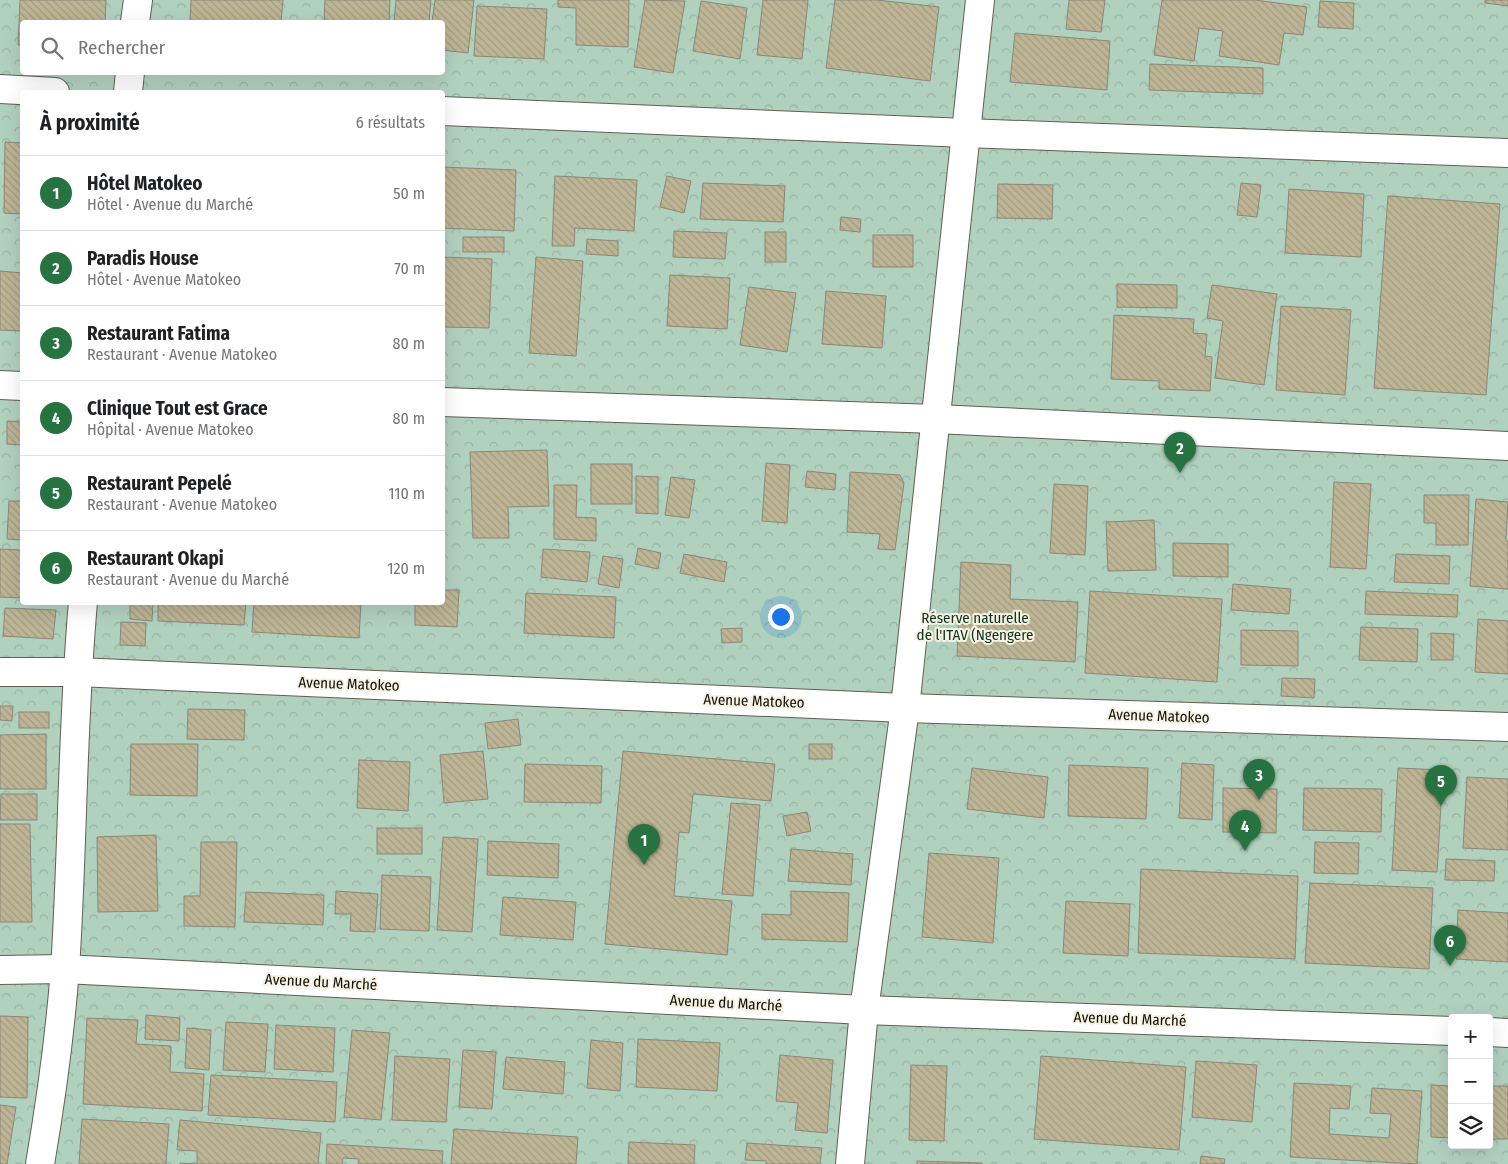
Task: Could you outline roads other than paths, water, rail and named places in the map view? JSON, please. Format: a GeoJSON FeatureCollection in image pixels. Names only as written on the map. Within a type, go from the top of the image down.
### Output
{"type":"FeatureCollection","features":[{"type":"Feature","properties":{"kind":"street"},"geometry":{"type":"LineString","coordinates":[[136,20],[138,0]]}},
{"type":"Feature","properties":{"kind":"street"},"geometry":{"type":"LineString","coordinates":[[850,1164],[864,1010],[905,708],[980,0]]}},
{"type":"Feature","properties":{"kind":"street"},"geometry":{"type":"LineString","coordinates":[[128,90],[130,75]]}},
{"type":"Feature","properties":{"kind":"street"},"geometry":{"type":"LineString","coordinates":[[0,89],[20,90]]}},
{"type":"Feature","properties":{"kind":"street"},"geometry":{"type":"LineString","coordinates":[[445,111],[1508,153]]}},
{"type":"Feature","properties":{"kind":"street"},"geometry":{"type":"LineString","coordinates":[[0,384],[20,386]]}},
{"type":"Feature","properties":{"kind":"street"},"geometry":{"type":"LineString","coordinates":[[445,402],[936,419],[1508,446]]}},
{"type":"Feature","properties":{"kind":"street"},"geometry":{"type":"LineString","coordinates":[[40,1164],[50,1107],[64,969],[77,672],[83,605]]}},
{"type":"Feature","properties":{"kind":"street","name":"Avenue Matokeo"},"geometry":{"type":"LineString","coordinates":[[0,672],[77,672],[905,708],[1508,727]]}},
{"type":"Feature","properties":{"kind":"street","name":"Avenue du Marché"},"geometry":{"type":"LineString","coordinates":[[0,970],[64,969],[864,1010],[1448,1031]]}},
{"type":"Feature","properties":{"kind":"street"},"geometry":{"type":"LineString","coordinates":[[1493,1032],[1508,1033]]}},
{"type":"Feature","properties":{"kind":"place","name":"Paradis House"},"geometry":{"type":"Point","coordinates":[1180,473]}},
{"type":"Feature","properties":{"kind":"place","name":"Restaurant Fatima"},"geometry":{"type":"Point","coordinates":[1259,800]}},
{"type":"Feature","properties":{"kind":"place","name":"Restaurant Pepelé"},"geometry":{"type":"Point","coordinates":[1441,806]}},
{"type":"Feature","properties":{"kind":"place","name":"Clinique Tout est Grace"},"geometry":{"type":"Point","coordinates":[1245,851]}},
{"type":"Feature","properties":{"kind":"place","name":"Hôtel Matokeo"},"geometry":{"type":"Point","coordinates":[644,865]}},
{"type":"Feature","properties":{"kind":"place","name":"Restaurant Okapi"},"geometry":{"type":"Point","coordinates":[1450,966]}},
{"type":"Feature","properties":{"kind":"park label","name":"Réserve naturelle de l'ITAV (Ngengere"},"geometry":{"type":"Point","coordinates":[975,626]}}]}
